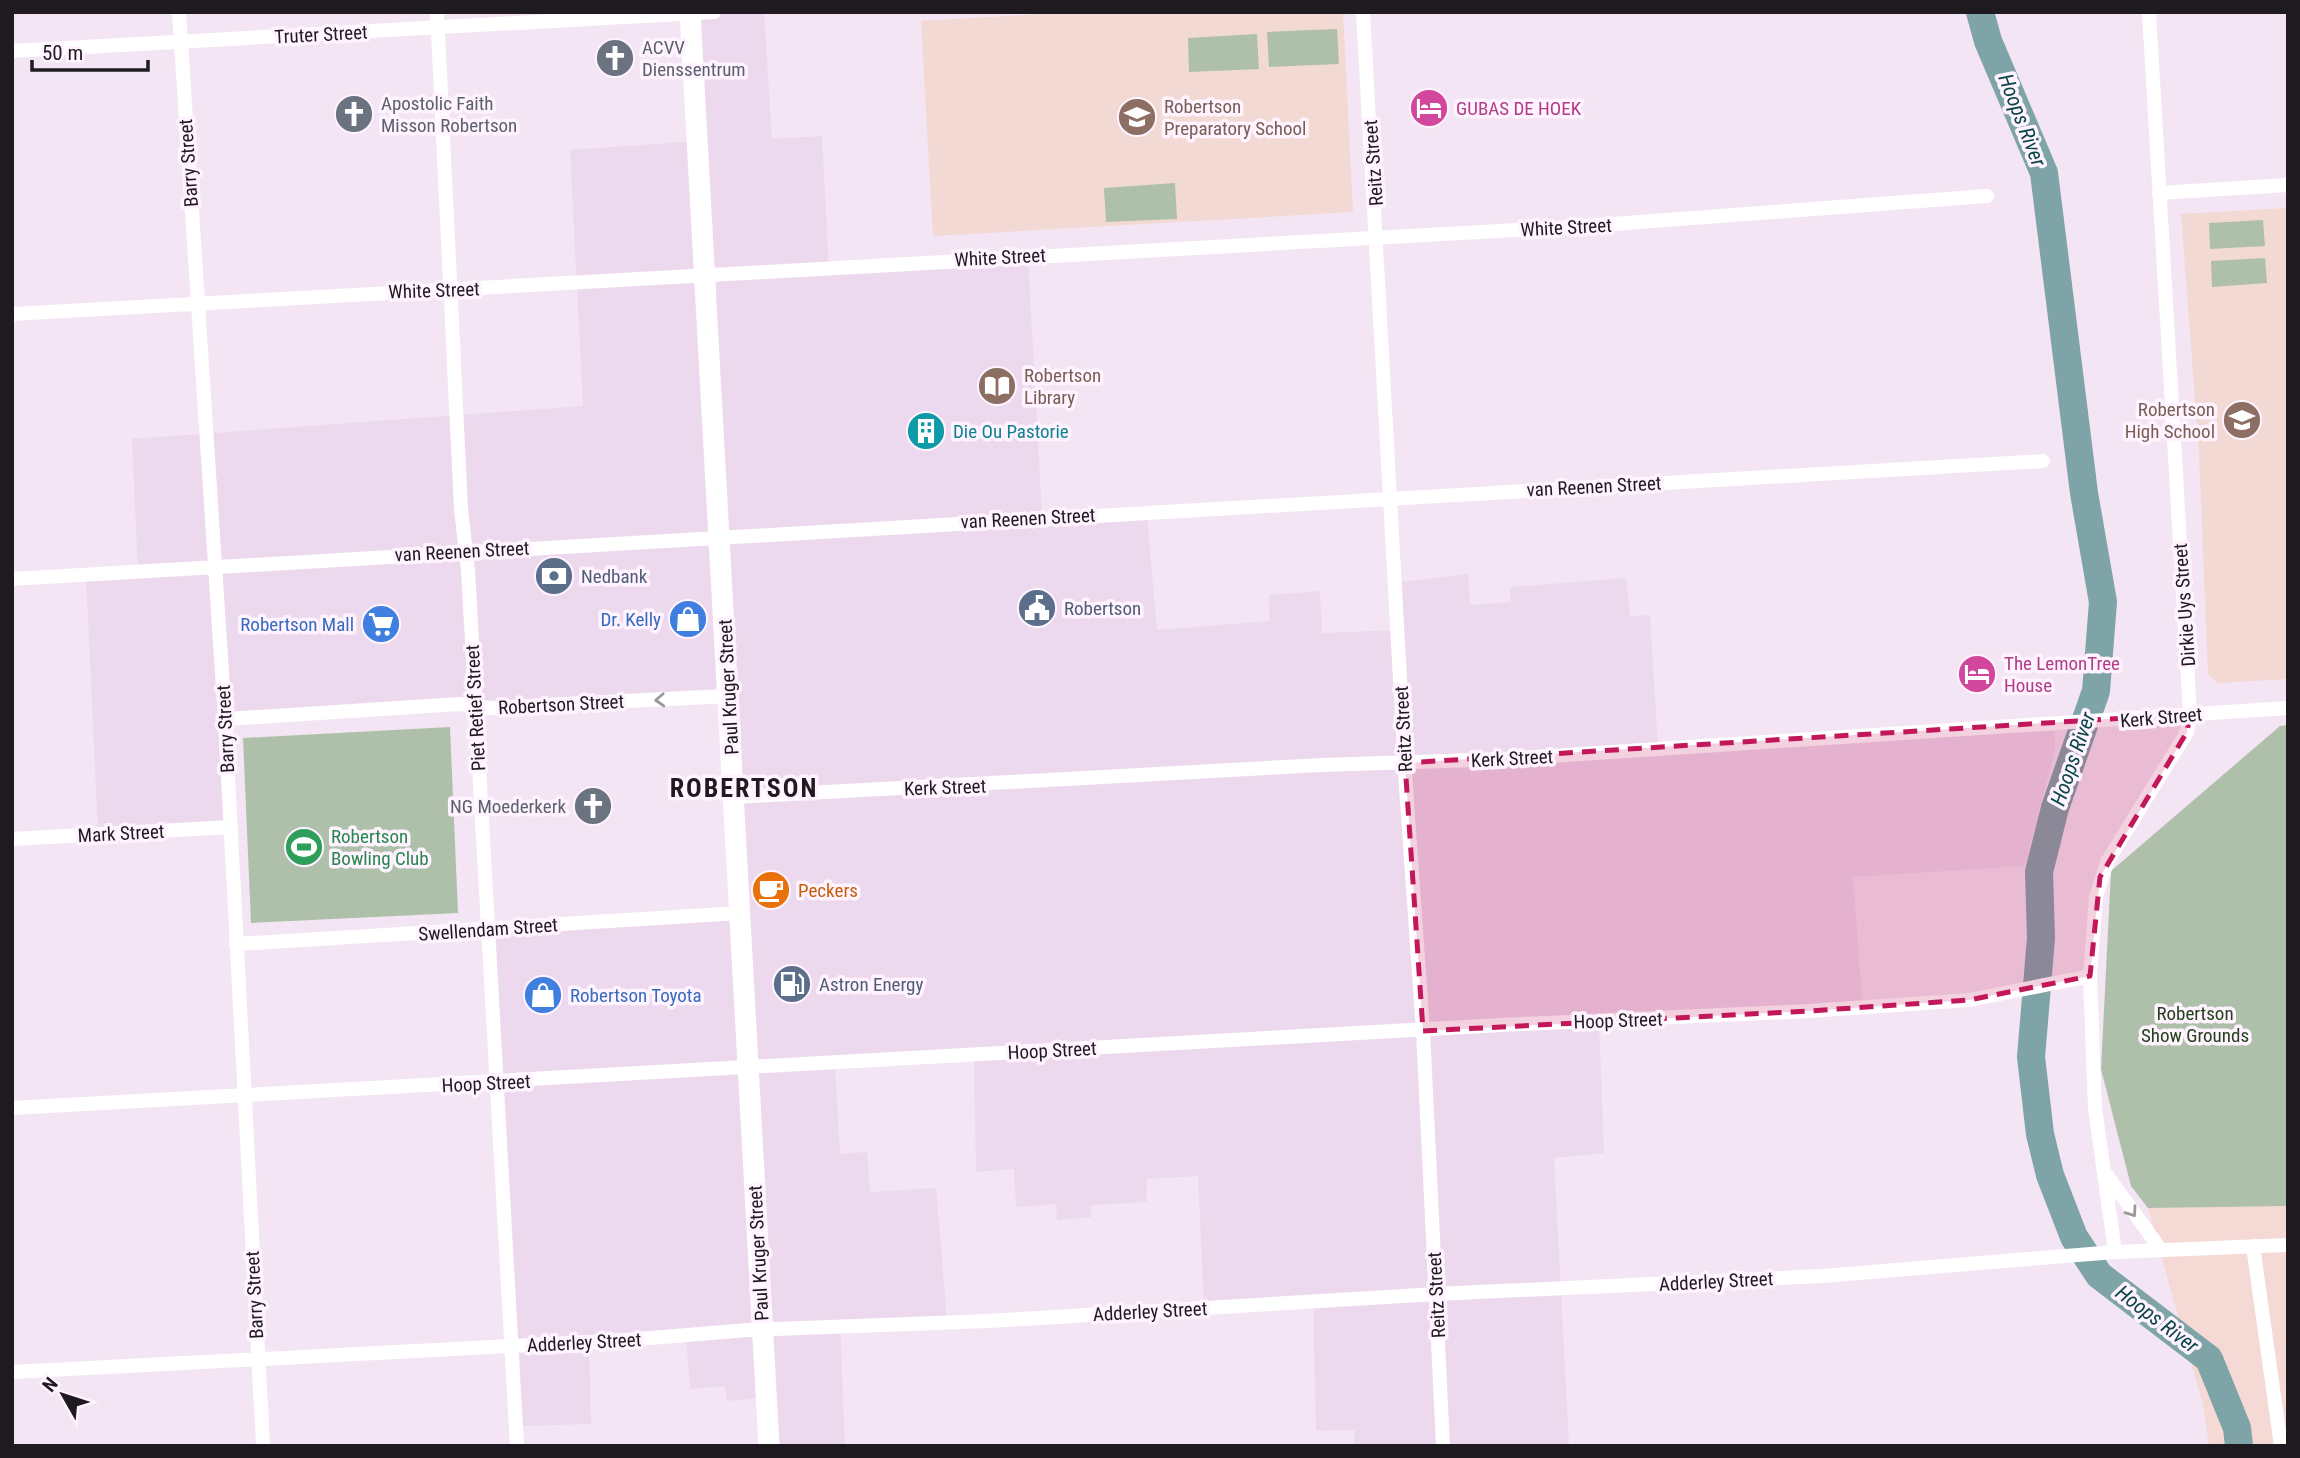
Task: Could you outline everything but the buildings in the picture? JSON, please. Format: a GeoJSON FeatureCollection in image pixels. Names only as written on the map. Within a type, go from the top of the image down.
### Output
{"type":"FeatureCollection","features":[{"type":"Feature","properties":{"kind":"street","name":"Barry Street"},"geometry":{"type":"LineString","coordinates":[[179,12],[225,719],[242,1095],[263,1446]]}},
{"type":"Feature","properties":{"kind":"street","name":"Piet Retief Street"},"geometry":{"type":"LineString","coordinates":[[437,12],[517,1446]]}},
{"type":"Feature","properties":{"kind":"street","name":"Truter Street"},"geometry":{"type":"LineString","coordinates":[[12,51],[714,12]]}},
{"type":"Feature","properties":{"kind":"street","name":"Reitz Street"},"geometry":{"type":"LineString","coordinates":[[1363,12],[1405,763],[1423,1031],[1443,1446]]}},
{"type":"Feature","properties":{"kind":"street","name":"Dirkie Uys Street"},"geometry":{"type":"LineString","coordinates":[[2115,1252],[2108,1222],[2105,1172],[2095,1116],[2090,976],[2100,877],[2187,732],[2190,714],[2149,12]]}},
{"type":"Feature","properties":{"kind":"street","name":"Paul Kruger Street"},"geometry":{"type":"LineString","coordinates":[[690,13],[769,1446]]}},
{"type":"Feature","properties":{"kind":"street"},"geometry":{"type":"LineString","coordinates":[[2159,193],[2288,186]]}},
{"type":"Feature","properties":{"kind":"street","name":"White Street"},"geometry":{"type":"LineString","coordinates":[[12,314],[1572,227],[1987,196]]}},
{"type":"Feature","properties":{"kind":"street","name":"van Reenen Street"},"geometry":{"type":"LineString","coordinates":[[12,579],[2043,461]]}},
{"type":"Feature","properties":{"kind":"street","name":"Robertson Street"},"geometry":{"type":"LineString","coordinates":[[225,719],[460,704],[475,706],[729,696]]}},
{"type":"Feature","properties":{"kind":"street","name":"Kerk Street"},"geometry":{"type":"LineString","coordinates":[[735,797],[1405,763],[2288,708]]}},
{"type":"Feature","properties":{"kind":"street","name":"Mark Street"},"geometry":{"type":"LineString","coordinates":[[12,839],[230,827]]}},
{"type":"Feature","properties":{"kind":"street","name":"Swellendam Street"},"geometry":{"type":"LineString","coordinates":[[236,944],[740,913]]}},
{"type":"Feature","properties":{"kind":"street","name":"Hoop Street"},"geometry":{"type":"LineString","coordinates":[[12,1108],[1809,1012],[1969,1000],[2090,976]]}},
{"type":"Feature","properties":{"kind":"street","name":"Dirkie Uys Street"},"geometry":{"type":"LineString","coordinates":[[2105,1172],[2161,1250]]}},
{"type":"Feature","properties":{"kind":"street","name":"Adderley Street"},"geometry":{"type":"LineString","coordinates":[[12,1372],[762,1330],[989,1321],[1436,1294],[1822,1276],[2115,1252],[2288,1245]]}},
{"type":"Feature","properties":{"kind":"street"},"geometry":{"type":"LineString","coordinates":[[2253,1246],[2281,1446]]}},
{"type":"Feature","properties":{"kind":"highlighted area"},"geometry":{"type":"Polygon","coordinates":[[[2190,714],[2187,732],[2100,877],[2090,976],[1969,1000],[1809,1011],[1423,1031],[1405,763],[2190,714]]]}},
{"type":"Feature","properties":{"kind":"shaded area"},"geometry":{"type":"Polygon","coordinates":[[[559,12],[764,12],[772,139],[822,136],[829,271],[1028,259],[1042,514],[1147,516],[1157,630],[1270,621],[1269,595],[1320,591],[1322,633],[1402,630],[1400,582],[1468,574],[1470,605],[1511,602],[1510,587],[1626,578],[1630,616],[1650,615],[1658,747],[2054,719],[2055,749],[2025,866],[1853,877],[1863,1010],[1599,1023],[1604,1153],[1554,1158],[1569,1446],[1355,1446],[1354,1430],[1316,1431],[1313,1300],[1204,1305],[1198,1176],[1147,1179],[1146,1202],[1091,1205],[1091,1217],[1057,1220],[1056,1204],[1016,1207],[1014,1169],[976,1172],[974,1057],[835,1066],[840,1154],[867,1152],[870,1192],[936,1188],[947,1320],[840,1325],[845,1446],[773,1446],[770,1397],[727,1401],[725,1386],[690,1389],[686,1336],[589,1341],[591,1424],[519,1426],[495,925],[738,911],[727,688],[227,716],[231,825],[98,832],[86,575],[138,573],[132,439],[583,406],[570,150],[698,141],[691,13],[559,19],[559,12]]]}},
{"type":"Feature","properties":{"kind":"shaded area","name":"Robertson Preparatory School"},"geometry":{"type":"Polygon","coordinates":[[[1073,12],[1343,12],[1353,212],[933,236],[921,21],[1073,12]]]}},
{"type":"Feature","properties":{"kind":"shaded area","name":"Robertson High School"},"geometry":{"type":"Polygon","coordinates":[[[2288,208],[2288,679],[2217,683],[2208,674],[2199,452],[2181,214],[2288,208]]]}},
{"type":"Feature","properties":{"kind":"shaded area"},"geometry":{"type":"Polygon","coordinates":[[[2288,1206],[2288,1446],[2209,1446],[2204,1409],[2148,1208],[2288,1206]]]}},
{"type":"Feature","properties":{"kind":"green space"},"geometry":{"type":"Polygon","coordinates":[[[1337,29],[1339,64],[1269,67],[1267,32],[1337,29]]]}},
{"type":"Feature","properties":{"kind":"green space"},"geometry":{"type":"Polygon","coordinates":[[[1257,34],[1259,69],[1189,72],[1188,38],[1257,34]]]}},
{"type":"Feature","properties":{"kind":"green space"},"geometry":{"type":"Polygon","coordinates":[[[1175,183],[1177,219],[1106,222],[1104,188],[1175,183]]]}},
{"type":"Feature","properties":{"kind":"green space"},"geometry":{"type":"Polygon","coordinates":[[[2263,220],[2265,246],[2210,249],[2209,223],[2263,220]]]}},
{"type":"Feature","properties":{"kind":"green space"},"geometry":{"type":"Polygon","coordinates":[[[2265,258],[2267,283],[2212,287],[2211,261],[2265,258]]]}},
{"type":"Feature","properties":{"kind":"green space","name":"Robertson Show Grounds"},"geometry":{"type":"Polygon","coordinates":[[[2288,725],[2288,1206],[2148,1208],[2131,1186],[2101,1069],[2111,871],[2280,726],[2288,725]]]}},
{"type":"Feature","properties":{"kind":"green space"},"geometry":{"type":"Polygon","coordinates":[[[450,727],[458,913],[251,923],[243,738],[450,727]]]}},
{"type":"Feature","properties":{"kind":"waterway","name":"Hoops River"},"geometry":{"type":"LineString","coordinates":[[1980,12],[1988,41],[2044,173],[2084,493],[2103,602],[2096,691],[2055,808],[2039,872],[2041,938],[2031,1057],[2040,1134],[2050,1175],[2074,1237],[2099,1275],[2209,1359],[2237,1428],[2239,1446]]}},
{"type":"Feature","properties":{"kind":"place","name":"ACVV Dienssentrum"},"geometry":{"type":"Point","coordinates":[615,58]}},
{"type":"Feature","properties":{"kind":"place","name":"GUBAS DE HOEK"},"geometry":{"type":"Point","coordinates":[1429,108]}},
{"type":"Feature","properties":{"kind":"place","name":"Apostolic Faith Misson Robertson"},"geometry":{"type":"Point","coordinates":[354,114]}},
{"type":"Feature","properties":{"kind":"place","name":"Robertson Preparatory School"},"geometry":{"type":"Point","coordinates":[1137,117]}},
{"type":"Feature","properties":{"kind":"place","name":"Robertson Library"},"geometry":{"type":"Point","coordinates":[997,386]}},
{"type":"Feature","properties":{"kind":"place","name":"Robertson High School"},"geometry":{"type":"Point","coordinates":[2242,420]}},
{"type":"Feature","properties":{"kind":"place","name":"Die Ou Pastorie"},"geometry":{"type":"Point","coordinates":[926,431]}},
{"type":"Feature","properties":{"kind":"place","name":"Nedbank"},"geometry":{"type":"Point","coordinates":[554,576]}},
{"type":"Feature","properties":{"kind":"place","name":"Robertson"},"geometry":{"type":"Point","coordinates":[1037,608]}},
{"type":"Feature","properties":{"kind":"place","name":"Dr. Kelly"},"geometry":{"type":"Point","coordinates":[688,619]}},
{"type":"Feature","properties":{"kind":"place","name":"Robertson Mall"},"geometry":{"type":"Point","coordinates":[381,624]}},
{"type":"Feature","properties":{"kind":"place","name":"The LemonTree House"},"geometry":{"type":"Point","coordinates":[1977,674]}},
{"type":"Feature","properties":{"kind":"place","name":"NG Moederkerk"},"geometry":{"type":"Point","coordinates":[593,806]}},
{"type":"Feature","properties":{"kind":"place","name":"Robertson Bowling Club"},"geometry":{"type":"Point","coordinates":[304,847]}},
{"type":"Feature","properties":{"kind":"place","name":"Peckers"},"geometry":{"type":"Point","coordinates":[771,890]}},
{"type":"Feature","properties":{"kind":"place","name":"Astron Energy"},"geometry":{"type":"Point","coordinates":[792,984]}},
{"type":"Feature","properties":{"kind":"place","name":"Robertson Toyota"},"geometry":{"type":"Point","coordinates":[543,995]}},
{"type":"Feature","properties":{"kind":"district","name":"ROBERTSON"},"geometry":{"type":"Point","coordinates":[744,788]}}]}
